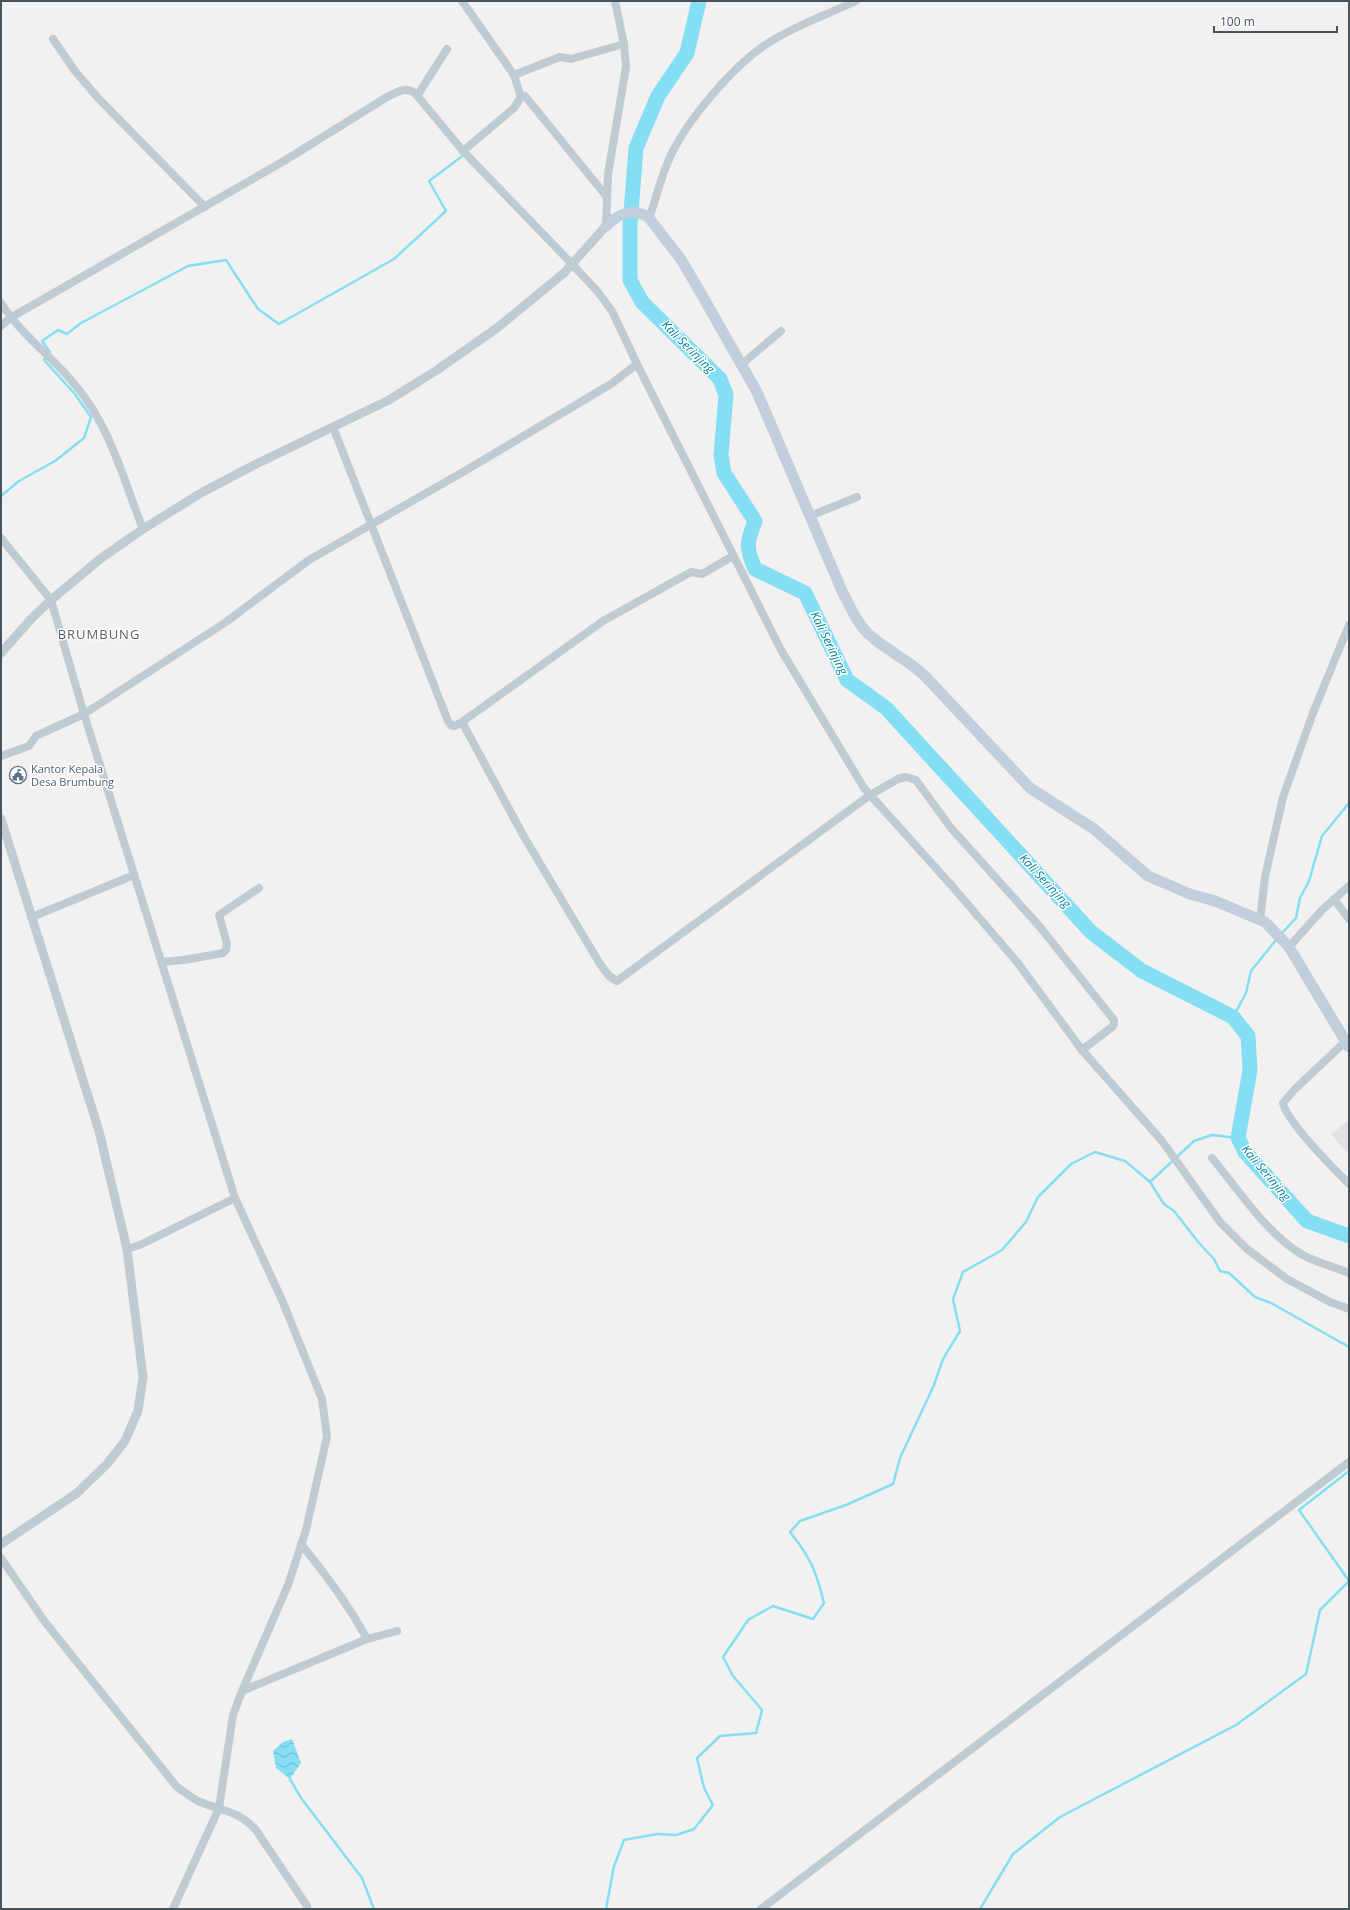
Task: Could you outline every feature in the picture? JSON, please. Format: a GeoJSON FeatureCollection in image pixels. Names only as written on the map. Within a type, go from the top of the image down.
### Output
{"type":"FeatureCollection","features":[{"type":"Feature","properties":{"kind":"main road"},"geometry":{"type":"LineString","coordinates":[[606,226],[614,219],[624,214],[638,213],[649,218],[684,264],[757,392],[842,591],[864,629],[871,637],[912,663],[1030,788],[1094,829],[1148,876],[1190,894],[1215,901],[1260,920],[1275,932],[1287,945],[1348,1044]]}},
{"type":"Feature","properties":{"kind":"street"},"geometry":{"type":"LineString","coordinates":[[462,1],[515,75],[522,97]]}},
{"type":"Feature","properties":{"kind":"street"},"geometry":{"type":"LineString","coordinates":[[1,653],[26,624],[51,600],[100,559],[143,529],[201,493],[389,400],[438,370],[531,302],[572,264],[606,226],[606,197],[610,160],[624,87],[626,66],[624,44],[615,1]]}},
{"type":"Feature","properties":{"kind":"street"},"geometry":{"type":"LineString","coordinates":[[649,218],[671,153],[694,118],[724,83],[751,56],[769,43],[856,1]]}},
{"type":"Feature","properties":{"kind":"street"},"geometry":{"type":"LineString","coordinates":[[53,39],[75,71],[98,98],[205,207]]}},
{"type":"Feature","properties":{"kind":"street"},"geometry":{"type":"LineString","coordinates":[[515,75],[560,57],[571,59],[624,44]]}},
{"type":"Feature","properties":{"kind":"street"},"geometry":{"type":"LineString","coordinates":[[417,96],[447,49]]}},
{"type":"Feature","properties":{"kind":"street"},"geometry":{"type":"LineString","coordinates":[[1,326],[10,318],[205,207],[400,90],[411,90],[465,153],[572,264],[598,292],[612,311],[637,364],[781,650],[857,779],[1017,962],[1082,1050],[1130,1104],[1182,1168],[1220,1222],[1247,1249],[1287,1279],[1330,1302],[1349,1309]]}},
{"type":"Feature","properties":{"kind":"street"},"geometry":{"type":"LineString","coordinates":[[522,97],[525,96],[606,197]]}},
{"type":"Feature","properties":{"kind":"street"},"geometry":{"type":"LineString","coordinates":[[465,153],[514,108],[522,97]]}},
{"type":"Feature","properties":{"kind":"street"},"geometry":{"type":"LineString","coordinates":[[1,303],[10,318],[77,386],[100,422],[143,529]]}},
{"type":"Feature","properties":{"kind":"street"},"geometry":{"type":"LineString","coordinates":[[742,364],[781,331]]}},
{"type":"Feature","properties":{"kind":"street"},"geometry":{"type":"LineString","coordinates":[[1,756],[30,746],[36,736],[84,714],[226,622],[309,560],[372,525],[611,384],[637,364]]}},
{"type":"Feature","properties":{"kind":"street"},"geometry":{"type":"LineString","coordinates":[[333,427],[448,721],[451,725],[455,726],[462,722],[603,621],[691,572],[702,574],[733,556]]}},
{"type":"Feature","properties":{"kind":"street"},"geometry":{"type":"LineString","coordinates":[[810,516],[857,497]]}},
{"type":"Feature","properties":{"kind":"street"},"geometry":{"type":"LineString","coordinates":[[1,538],[51,600],[84,714],[235,1198],[282,1300],[298,1345],[322,1399],[325,1416],[327,1436],[301,1544],[288,1585],[233,1715],[219,1808],[173,1909]]}},
{"type":"Feature","properties":{"kind":"street"},"geometry":{"type":"LineString","coordinates":[[1260,920],[1265,877],[1283,797],[1313,714],[1349,625]]}},
{"type":"Feature","properties":{"kind":"street"},"geometry":{"type":"LineString","coordinates":[[462,722],[523,835],[600,964],[609,976],[618,981],[870,795],[898,779],[906,777],[916,780],[951,828],[1040,927],[1114,1020],[1112,1027],[1082,1050]]}},
{"type":"Feature","properties":{"kind":"street"},"geometry":{"type":"LineString","coordinates":[[1,1544],[77,1492],[107,1464],[124,1441],[138,1411],[143,1377],[127,1249],[99,1131],[2,824]]}},
{"type":"Feature","properties":{"kind":"street"},"geometry":{"type":"LineString","coordinates":[[32,917],[134,875]]}},
{"type":"Feature","properties":{"kind":"street"},"geometry":{"type":"LineString","coordinates":[[1287,945],[1349,886]]}},
{"type":"Feature","properties":{"kind":"street"},"geometry":{"type":"LineString","coordinates":[[162,962],[184,960],[223,952],[226,950],[227,944],[219,915],[259,888]]}},
{"type":"Feature","properties":{"kind":"street"},"geometry":{"type":"LineString","coordinates":[[1334,899],[1349,919]]}},
{"type":"Feature","properties":{"kind":"street"},"geometry":{"type":"LineString","coordinates":[[1348,1044],[1300,1083],[1283,1103],[1287,1112],[1308,1139],[1349,1184]]}},
{"type":"Feature","properties":{"kind":"street"},"geometry":{"type":"LineString","coordinates":[[1212,1158],[1264,1221],[1288,1245],[1313,1260],[1349,1273]]}},
{"type":"Feature","properties":{"kind":"street"},"geometry":{"type":"LineString","coordinates":[[127,1249],[140,1245],[235,1198]]}},
{"type":"Feature","properties":{"kind":"street"},"geometry":{"type":"LineString","coordinates":[[761,1909],[1349,1462]]}},
{"type":"Feature","properties":{"kind":"street"},"geometry":{"type":"LineString","coordinates":[[301,1544],[337,1590],[355,1616],[367,1639]]}},
{"type":"Feature","properties":{"kind":"street"},"geometry":{"type":"LineString","coordinates":[[1,1558],[45,1622],[178,1787],[198,1800],[227,1810],[247,1820],[256,1830],[307,1906]]}},
{"type":"Feature","properties":{"kind":"street"},"geometry":{"type":"LineString","coordinates":[[242,1691],[254,1684],[367,1639],[397,1630]]}},
{"type":"Feature","properties":{"kind":"shaded area"},"geometry":{"type":"Polygon","coordinates":[[[1349,1120],[1349,1155],[1331,1134],[1349,1120]]]}},
{"type":"Feature","properties":{"kind":"water"},"geometry":{"type":"Polygon","coordinates":[[[292,1739],[301,1763],[290,1779],[276,1768],[273,1751],[283,1742],[292,1739]]]}},
{"type":"Feature","properties":{"kind":"waterway","name":"Kali Serinjing"},"geometry":{"type":"LineString","coordinates":[[699,1],[687,53],[658,96],[636,148],[630,225],[630,280],[642,302],[720,379],[726,395],[721,455],[724,473],[755,521],[748,545],[755,569],[805,593],[847,680],[886,708],[1091,932],[1142,971],[1233,1017],[1248,1036],[1250,1070],[1238,1138],[1245,1152],[1307,1221],[1349,1236]]}},
{"type":"Feature","properties":{"kind":"waterway"},"geometry":{"type":"LineString","coordinates":[[1,496],[19,481],[55,461],[84,438],[91,417],[74,393],[44,360],[50,352],[42,341],[58,330],[67,334],[81,323],[188,266],[226,260],[258,309],[279,324],[394,259],[446,211],[429,181],[465,154]]}},
{"type":"Feature","properties":{"kind":"waterway"},"geometry":{"type":"LineString","coordinates":[[1281,934],[1296,918],[1300,898],[1309,881],[1322,836],[1349,803]]}},
{"type":"Feature","properties":{"kind":"waterway"},"geometry":{"type":"LineString","coordinates":[[1233,1017],[1246,993],[1251,971],[1276,940]]}},
{"type":"Feature","properties":{"kind":"waterway"},"geometry":{"type":"LineString","coordinates":[[606,1909],[614,1866],[624,1840],[657,1834],[676,1835],[694,1829],[713,1805],[704,1788],[697,1758],[720,1736],[756,1733],[762,1710],[733,1676],[723,1657],[748,1620],[773,1606],[813,1619],[824,1603],[812,1565],[790,1532],[800,1521],[846,1505],[893,1484],[900,1458],[934,1385],[943,1359],[960,1331],[953,1299],[963,1272],[1002,1250],[1026,1222],[1038,1197],[1071,1164],[1095,1152],[1125,1161],[1150,1182],[1194,1141],[1212,1135],[1238,1138]]}},
{"type":"Feature","properties":{"kind":"waterway"},"geometry":{"type":"LineString","coordinates":[[1150,1182],[1164,1204],[1174,1211],[1199,1243],[1214,1259],[1220,1271],[1229,1273],[1255,1297],[1271,1303],[1349,1347]]}},
{"type":"Feature","properties":{"kind":"waterway"},"geometry":{"type":"LineString","coordinates":[[980,1909],[1013,1854],[1060,1817],[1236,1725],[1306,1674],[1320,1610],[1349,1581],[1299,1510],[1349,1471]]}},
{"type":"Feature","properties":{"kind":"waterway"},"geometry":{"type":"LineString","coordinates":[[290,1779],[301,1798],[362,1878],[374,1909]]}},
{"type":"Feature","properties":{"kind":"place","name":"Kantor Kepala Desa Brumbung"},"geometry":{"type":"Point","coordinates":[18,775]}},
{"type":"Feature","properties":{"kind":"district","name":"BRUMBUNG"},"geometry":{"type":"Point","coordinates":[99,634]}}]}
